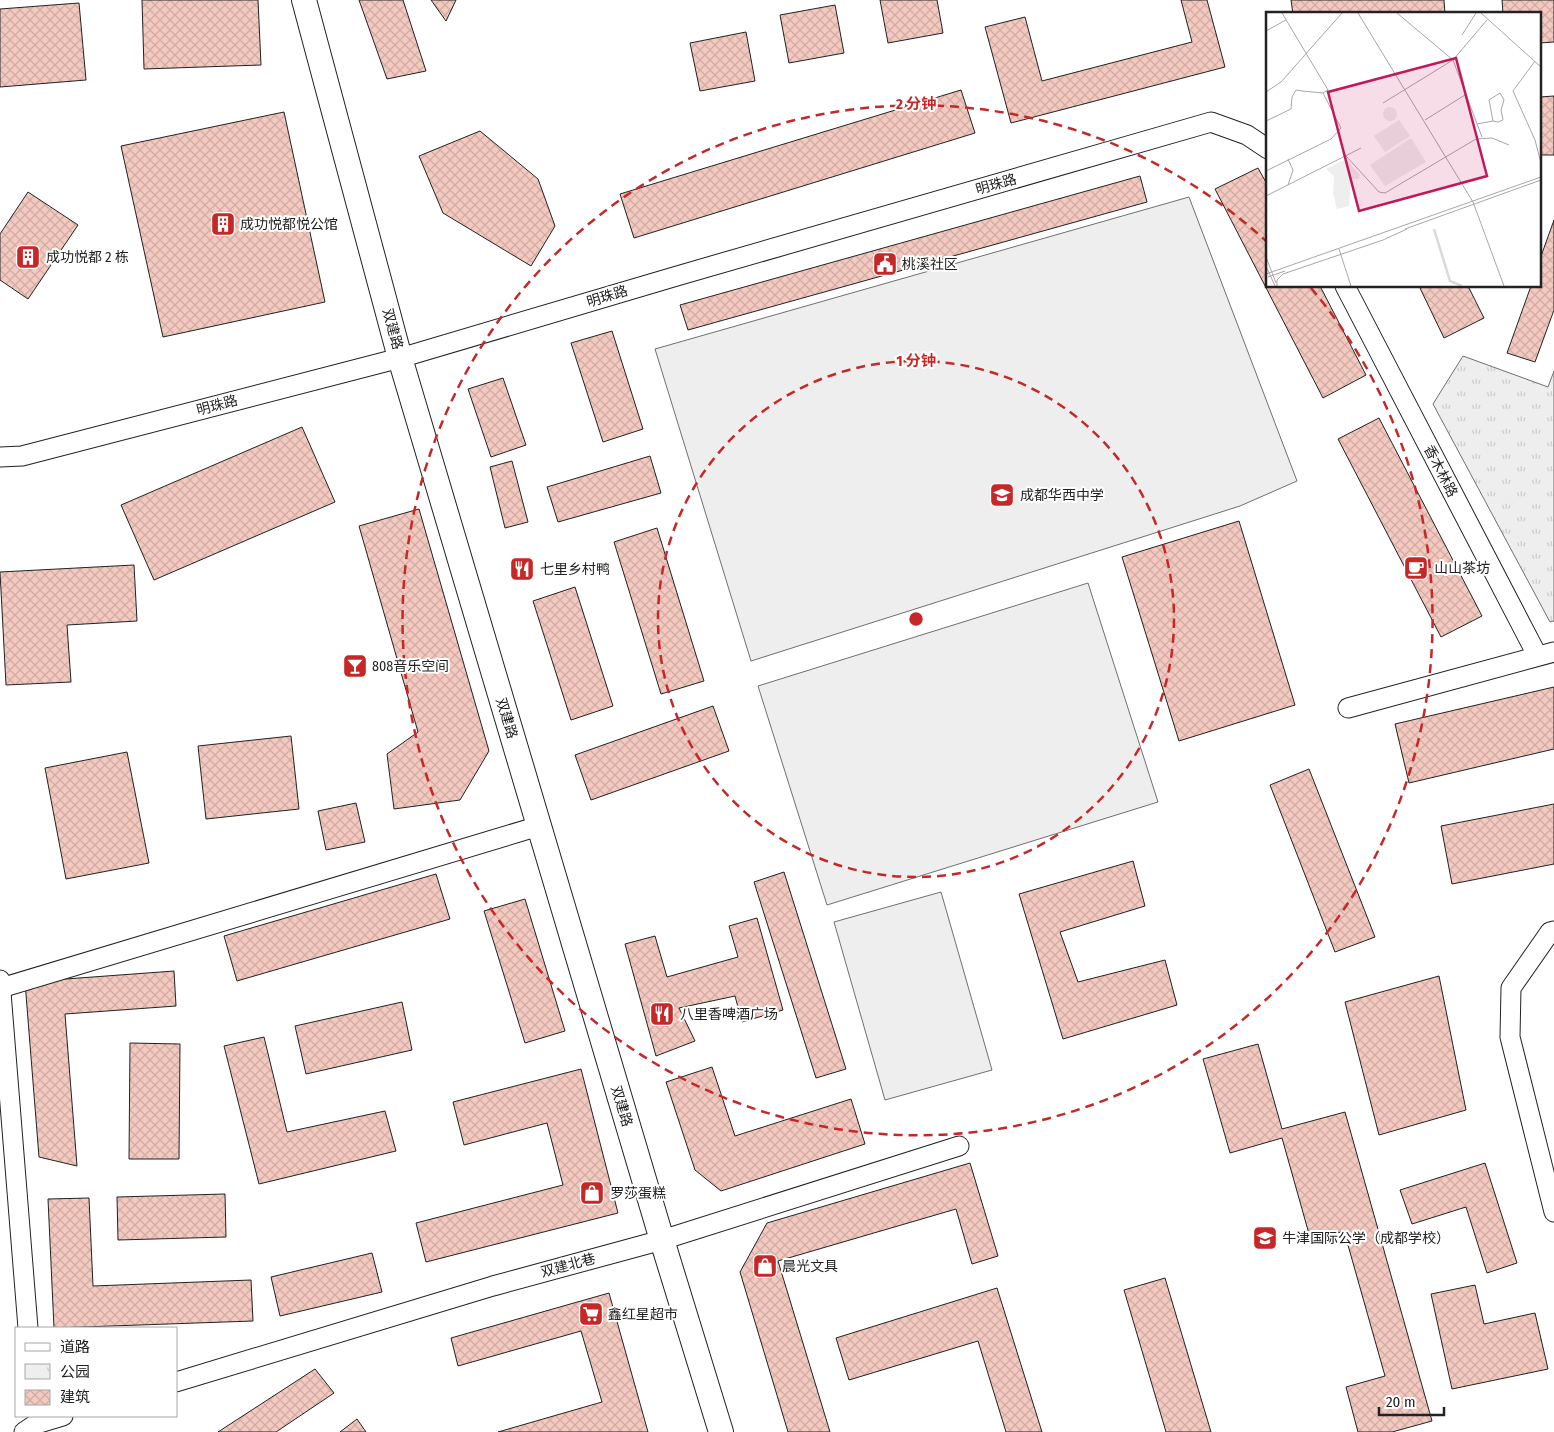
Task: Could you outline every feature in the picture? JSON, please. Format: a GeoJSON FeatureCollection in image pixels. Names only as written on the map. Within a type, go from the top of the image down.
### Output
{"type":"FeatureCollection","features":[{"type":"Feature","properties":{"kind":"street","name":"双建路"},"geometry":{"type":"LineString","coordinates":[[304,0],[400,358],[662,1240],[721,1432]]}},
{"type":"Feature","properties":{"kind":"street","name":"明珠路"},"geometry":{"type":"LineString","coordinates":[[0,457],[22,456],[400,358],[1211,122],[1247,135],[1266,148]]}},
{"type":"Feature","properties":{"kind":"street","name":"香木林路"},"geometry":{"type":"LineString","coordinates":[[1347,288],[1545,653],[1348,708]]}},
{"type":"Feature","properties":{"kind":"street"},"geometry":{"type":"LineString","coordinates":[[28,1327],[0,984],[539,826]]}},
{"type":"Feature","properties":{"kind":"street"},"geometry":{"type":"LineString","coordinates":[[1554,931],[1550,932],[1511,988],[1510,1037],[1554,1212]]}},
{"type":"Feature","properties":{"kind":"street","name":"双建北巷"},"geometry":{"type":"LineString","coordinates":[[178,1381],[493,1286],[662,1240],[959,1146]]}},
{"type":"Feature","properties":{"kind":"street"},"geometry":{"type":"LineString","coordinates":[[34,1426],[60,1417]]}},
{"type":"Feature","properties":{"kind":"green space"},"geometry":{"type":"Polygon","coordinates":[[[1189,197],[1297,481],[1240,506],[751,661],[655,349],[1189,197]]]}},
{"type":"Feature","properties":{"kind":"green space"},"geometry":{"type":"Polygon","coordinates":[[[1463,356],[1548,387],[1554,371],[1554,621],[1550,622],[1433,404],[1463,356]]]}},
{"type":"Feature","properties":{"kind":"green space"},"geometry":{"type":"Polygon","coordinates":[[[1088,583],[1158,802],[827,905],[758,686],[1088,583]]]}},
{"type":"Feature","properties":{"kind":"green space"},"geometry":{"type":"Polygon","coordinates":[[[941,892],[992,1070],[885,1100],[834,922],[941,892]]]}},
{"type":"Feature","properties":{"kind":"building"},"geometry":{"type":"Polygon","coordinates":[[[142,0],[258,0],[261,65],[144,69],[142,0]]]}},
{"type":"Feature","properties":{"kind":"building"},"geometry":{"type":"Polygon","coordinates":[[[359,0],[403,0],[426,71],[387,79],[359,0]]]}},
{"type":"Feature","properties":{"kind":"building"},"geometry":{"type":"Polygon","coordinates":[[[431,0],[456,0],[446,21],[431,0]]]}},
{"type":"Feature","properties":{"kind":"building"},"geometry":{"type":"Polygon","coordinates":[[[880,0],[937,0],[943,33],[888,43],[880,0]]]}},
{"type":"Feature","properties":{"kind":"building"},"geometry":{"type":"Polygon","coordinates":[[[1181,0],[1207,0],[1225,67],[1011,123],[985,27],[1025,17],[1042,81],[1192,42],[1181,0]]]}},
{"type":"Feature","properties":{"kind":"building"},"geometry":{"type":"Polygon","coordinates":[[[1291,0],[1444,0],[1445,12],[1293,12],[1291,0]]]}},
{"type":"Feature","properties":{"kind":"building"},"geometry":{"type":"Polygon","coordinates":[[[1502,0],[1554,0],[1554,42],[1542,43],[1542,12],[1503,12],[1502,0]]]}},
{"type":"Feature","properties":{"kind":"building"},"geometry":{"type":"Polygon","coordinates":[[[79,3],[86,80],[0,87],[0,9],[79,3]]]}},
{"type":"Feature","properties":{"kind":"building"},"geometry":{"type":"Polygon","coordinates":[[[835,5],[844,53],[789,63],[780,15],[835,5]]]}},
{"type":"Feature","properties":{"kind":"building"},"geometry":{"type":"Polygon","coordinates":[[[746,32],[755,81],[700,91],[690,43],[746,32]]]}},
{"type":"Feature","properties":{"kind":"building"},"geometry":{"type":"Polygon","coordinates":[[[961,90],[975,133],[634,238],[620,194],[961,90]]]}},
{"type":"Feature","properties":{"kind":"building"},"geometry":{"type":"Polygon","coordinates":[[[1554,96],[1554,155],[1542,155],[1542,97],[1554,96]]]}},
{"type":"Feature","properties":{"kind":"building","name":"成功悦都悦公馆"},"geometry":{"type":"Polygon","coordinates":[[[284,112],[325,302],[163,337],[121,146],[284,112]]]}},
{"type":"Feature","properties":{"kind":"building"},"geometry":{"type":"Polygon","coordinates":[[[480,131],[538,179],[555,226],[531,266],[443,213],[419,156],[480,131]]]}},
{"type":"Feature","properties":{"kind":"building"},"geometry":{"type":"Polygon","coordinates":[[[1258,168],[1266,182],[1266,288],[1215,189],[1258,168]]]}},
{"type":"Feature","properties":{"kind":"building"},"geometry":{"type":"Polygon","coordinates":[[[1140,176],[1147,202],[688,330],[680,305],[1140,176]]]}},
{"type":"Feature","properties":{"kind":"building","name":"成功悦都 2 栋"},"geometry":{"type":"Polygon","coordinates":[[[28,192],[78,225],[28,299],[0,280],[0,234],[28,192]]]}},
{"type":"Feature","properties":{"kind":"building"},"geometry":{"type":"Polygon","coordinates":[[[1554,220],[1554,310],[1535,362],[1507,353],[1530,288],[1542,288],[1542,253],[1554,220]]]}},
{"type":"Feature","properties":{"kind":"building"},"geometry":{"type":"Polygon","coordinates":[[[1266,288],[1321,288],[1366,375],[1323,398],[1266,288]]]}},
{"type":"Feature","properties":{"kind":"building"},"geometry":{"type":"Polygon","coordinates":[[[1420,288],[1469,288],[1484,318],[1444,338],[1420,288]]]}},
{"type":"Feature","properties":{"kind":"building"},"geometry":{"type":"Polygon","coordinates":[[[612,331],[643,429],[603,442],[571,343],[612,331]]]}},
{"type":"Feature","properties":{"kind":"building"},"geometry":{"type":"Polygon","coordinates":[[[503,378],[526,445],[491,457],[468,389],[503,378]]]}},
{"type":"Feature","properties":{"kind":"building"},"geometry":{"type":"Polygon","coordinates":[[[1379,418],[1482,616],[1441,637],[1338,439],[1379,418]]]}},
{"type":"Feature","properties":{"kind":"building"},"geometry":{"type":"Polygon","coordinates":[[[302,427],[335,502],[154,580],[121,505],[302,427]]]}},
{"type":"Feature","properties":{"kind":"building"},"geometry":{"type":"Polygon","coordinates":[[[650,456],[661,493],[558,522],[547,487],[650,456]]]}},
{"type":"Feature","properties":{"kind":"building"},"geometry":{"type":"Polygon","coordinates":[[[512,461],[528,522],[505,528],[490,467],[512,461]]]}},
{"type":"Feature","properties":{"kind":"building"},"geometry":{"type":"Polygon","coordinates":[[[419,509],[489,751],[460,800],[394,809],[387,754],[418,732],[359,526],[419,509]]]}},
{"type":"Feature","properties":{"kind":"building"},"geometry":{"type":"Polygon","coordinates":[[[1239,521],[1295,705],[1179,741],[1122,557],[1239,521]]]}},
{"type":"Feature","properties":{"kind":"building"},"geometry":{"type":"Polygon","coordinates":[[[657,528],[704,681],[661,694],[614,542],[657,528]]]}},
{"type":"Feature","properties":{"kind":"building"},"geometry":{"type":"Polygon","coordinates":[[[134,565],[137,621],[67,625],[71,682],[6,685],[0,572],[134,565]]]}},
{"type":"Feature","properties":{"kind":"building"},"geometry":{"type":"Polygon","coordinates":[[[575,587],[613,706],[571,720],[533,601],[575,587]]]}},
{"type":"Feature","properties":{"kind":"building"},"geometry":{"type":"Polygon","coordinates":[[[1554,687],[1554,749],[1409,783],[1395,724],[1554,687]]]}},
{"type":"Feature","properties":{"kind":"building"},"geometry":{"type":"Polygon","coordinates":[[[713,706],[729,751],[591,800],[575,755],[713,706]]]}},
{"type":"Feature","properties":{"kind":"building"},"geometry":{"type":"Polygon","coordinates":[[[291,736],[299,809],[206,819],[198,746],[291,736]]]}},
{"type":"Feature","properties":{"kind":"building"},"geometry":{"type":"Polygon","coordinates":[[[127,752],[149,863],[66,879],[45,768],[127,752]]]}},
{"type":"Feature","properties":{"kind":"building"},"geometry":{"type":"Polygon","coordinates":[[[1309,769],[1375,937],[1335,952],[1270,785],[1309,769]]]}},
{"type":"Feature","properties":{"kind":"building"},"geometry":{"type":"Polygon","coordinates":[[[356,803],[365,842],[326,850],[318,811],[356,803]]]}},
{"type":"Feature","properties":{"kind":"building"},"geometry":{"type":"Polygon","coordinates":[[[1554,804],[1554,864],[1452,884],[1441,826],[1554,804]]]}},
{"type":"Feature","properties":{"kind":"building"},"geometry":{"type":"Polygon","coordinates":[[[1133,861],[1145,906],[1060,932],[1078,982],[1165,960],[1177,1005],[1063,1039],[1019,894],[1133,861]]]}},
{"type":"Feature","properties":{"kind":"building"},"geometry":{"type":"Polygon","coordinates":[[[784,872],[846,1069],[816,1078],[754,882],[784,872]]]}},
{"type":"Feature","properties":{"kind":"building"},"geometry":{"type":"Polygon","coordinates":[[[436,874],[450,919],[237,981],[224,936],[436,874]]]}},
{"type":"Feature","properties":{"kind":"building"},"geometry":{"type":"Polygon","coordinates":[[[525,899],[565,1031],[525,1043],[484,911],[525,899]]]}},
{"type":"Feature","properties":{"kind":"building"},"geometry":{"type":"Polygon","coordinates":[[[757,918],[783,1010],[742,1022],[735,996],[679,1008],[695,1041],[656,1056],[625,944],[655,936],[667,977],[738,957],[729,926],[757,918]]]}},
{"type":"Feature","properties":{"kind":"building"},"geometry":{"type":"Polygon","coordinates":[[[174,971],[176,1006],[65,1014],[77,1166],[39,1157],[25,982],[174,971]]]}},
{"type":"Feature","properties":{"kind":"building"},"geometry":{"type":"Polygon","coordinates":[[[1439,976],[1466,1110],[1379,1135],[1345,1002],[1439,976]]]}},
{"type":"Feature","properties":{"kind":"building"},"geometry":{"type":"Polygon","coordinates":[[[402,1002],[412,1050],[306,1074],[295,1026],[402,1002]]]}},
{"type":"Feature","properties":{"kind":"building"},"geometry":{"type":"Polygon","coordinates":[[[264,1037],[287,1132],[385,1111],[396,1151],[259,1184],[224,1046],[264,1037]]]}},
{"type":"Feature","properties":{"kind":"building"},"geometry":{"type":"Polygon","coordinates":[[[130,1043],[180,1044],[179,1159],[129,1159],[130,1043]]]}},
{"type":"Feature","properties":{"kind":"building"},"geometry":{"type":"Polygon","coordinates":[[[1258,1044],[1282,1129],[1345,1112],[1432,1421],[1392,1432],[1358,1432],[1346,1387],[1385,1376],[1344,1231],[1311,1241],[1282,1138],[1230,1153],[1203,1059],[1258,1044]]]}},
{"type":"Feature","properties":{"kind":"building"},"geometry":{"type":"Polygon","coordinates":[[[712,1067],[735,1136],[851,1099],[865,1144],[721,1191],[695,1170],[666,1082],[712,1067]]]}},
{"type":"Feature","properties":{"kind":"building"},"geometry":{"type":"Polygon","coordinates":[[[581,1069],[618,1213],[426,1262],[416,1223],[563,1185],[547,1123],[464,1145],[453,1102],[581,1069]]]}},
{"type":"Feature","properties":{"kind":"building"},"geometry":{"type":"Polygon","coordinates":[[[970,1163],[998,1256],[972,1264],[956,1209],[778,1261],[830,1432],[788,1432],[740,1272],[767,1223],[970,1163]]]}},
{"type":"Feature","properties":{"kind":"building"},"geometry":{"type":"Polygon","coordinates":[[[1485,1163],[1517,1263],[1487,1273],[1466,1207],[1412,1224],[1400,1190],[1485,1163]]]}},
{"type":"Feature","properties":{"kind":"building"},"geometry":{"type":"Polygon","coordinates":[[[225,1194],[226,1237],[118,1240],[117,1197],[225,1194]]]}},
{"type":"Feature","properties":{"kind":"building"},"geometry":{"type":"Polygon","coordinates":[[[89,1198],[93,1286],[251,1280],[253,1321],[54,1327],[48,1199],[89,1198]]]}},
{"type":"Feature","properties":{"kind":"building"},"geometry":{"type":"Polygon","coordinates":[[[372,1253],[382,1292],[280,1316],[271,1277],[372,1253]]]}},
{"type":"Feature","properties":{"kind":"building"},"geometry":{"type":"Polygon","coordinates":[[[1165,1278],[1211,1432],[1166,1432],[1124,1290],[1165,1278]]]}},
{"type":"Feature","properties":{"kind":"building"},"geometry":{"type":"Polygon","coordinates":[[[1475,1285],[1484,1324],[1535,1313],[1548,1369],[1452,1389],[1431,1294],[1475,1285]]]}},
{"type":"Feature","properties":{"kind":"building"},"geometry":{"type":"Polygon","coordinates":[[[997,1288],[1042,1432],[1006,1432],[978,1341],[849,1380],[836,1338],[997,1288]]]}},
{"type":"Feature","properties":{"kind":"building"},"geometry":{"type":"Polygon","coordinates":[[[609,1293],[648,1432],[498,1432],[602,1402],[581,1331],[458,1366],[451,1338],[609,1293]]]}},
{"type":"Feature","properties":{"kind":"building"},"geometry":{"type":"Polygon","coordinates":[[[315,1369],[334,1393],[276,1432],[218,1432],[315,1369]]]}},
{"type":"Feature","properties":{"kind":"building"},"geometry":{"type":"Polygon","coordinates":[[[357,1419],[366,1432],[340,1432],[357,1419]]]}},
{"type":"Feature","properties":{"kind":"place","name":"成功悦都悦公馆"},"geometry":{"type":"Point","coordinates":[223,224]}},
{"type":"Feature","properties":{"kind":"place","name":"成功悦都 2 栋"},"geometry":{"type":"Point","coordinates":[28,257]}},
{"type":"Feature","properties":{"kind":"place","name":"桃溪社区"},"geometry":{"type":"Point","coordinates":[885,264]}},
{"type":"Feature","properties":{"kind":"place","name":"成都华西中学"},"geometry":{"type":"Point","coordinates":[1002,495]}},
{"type":"Feature","properties":{"kind":"place","name":"山山茶坊"},"geometry":{"type":"Point","coordinates":[1416,568]}},
{"type":"Feature","properties":{"kind":"place","name":"七里乡村鸭"},"geometry":{"type":"Point","coordinates":[522,569]}},
{"type":"Feature","properties":{"kind":"place","name":"808音乐空间"},"geometry":{"type":"Point","coordinates":[355,666]}},
{"type":"Feature","properties":{"kind":"place","name":"八里香啤酒广场"},"geometry":{"type":"Point","coordinates":[662,1014]}},
{"type":"Feature","properties":{"kind":"place","name":"罗莎蛋糕"},"geometry":{"type":"Point","coordinates":[592,1193]}},
{"type":"Feature","properties":{"kind":"place","name":"牛津国际公学（成都学校）"},"geometry":{"type":"Point","coordinates":[1265,1238]}},
{"type":"Feature","properties":{"kind":"place","name":"晨光文具"},"geometry":{"type":"Point","coordinates":[765,1266]}},
{"type":"Feature","properties":{"kind":"place","name":"鑫红星超市"},"geometry":{"type":"Point","coordinates":[591,1314]}}]}
